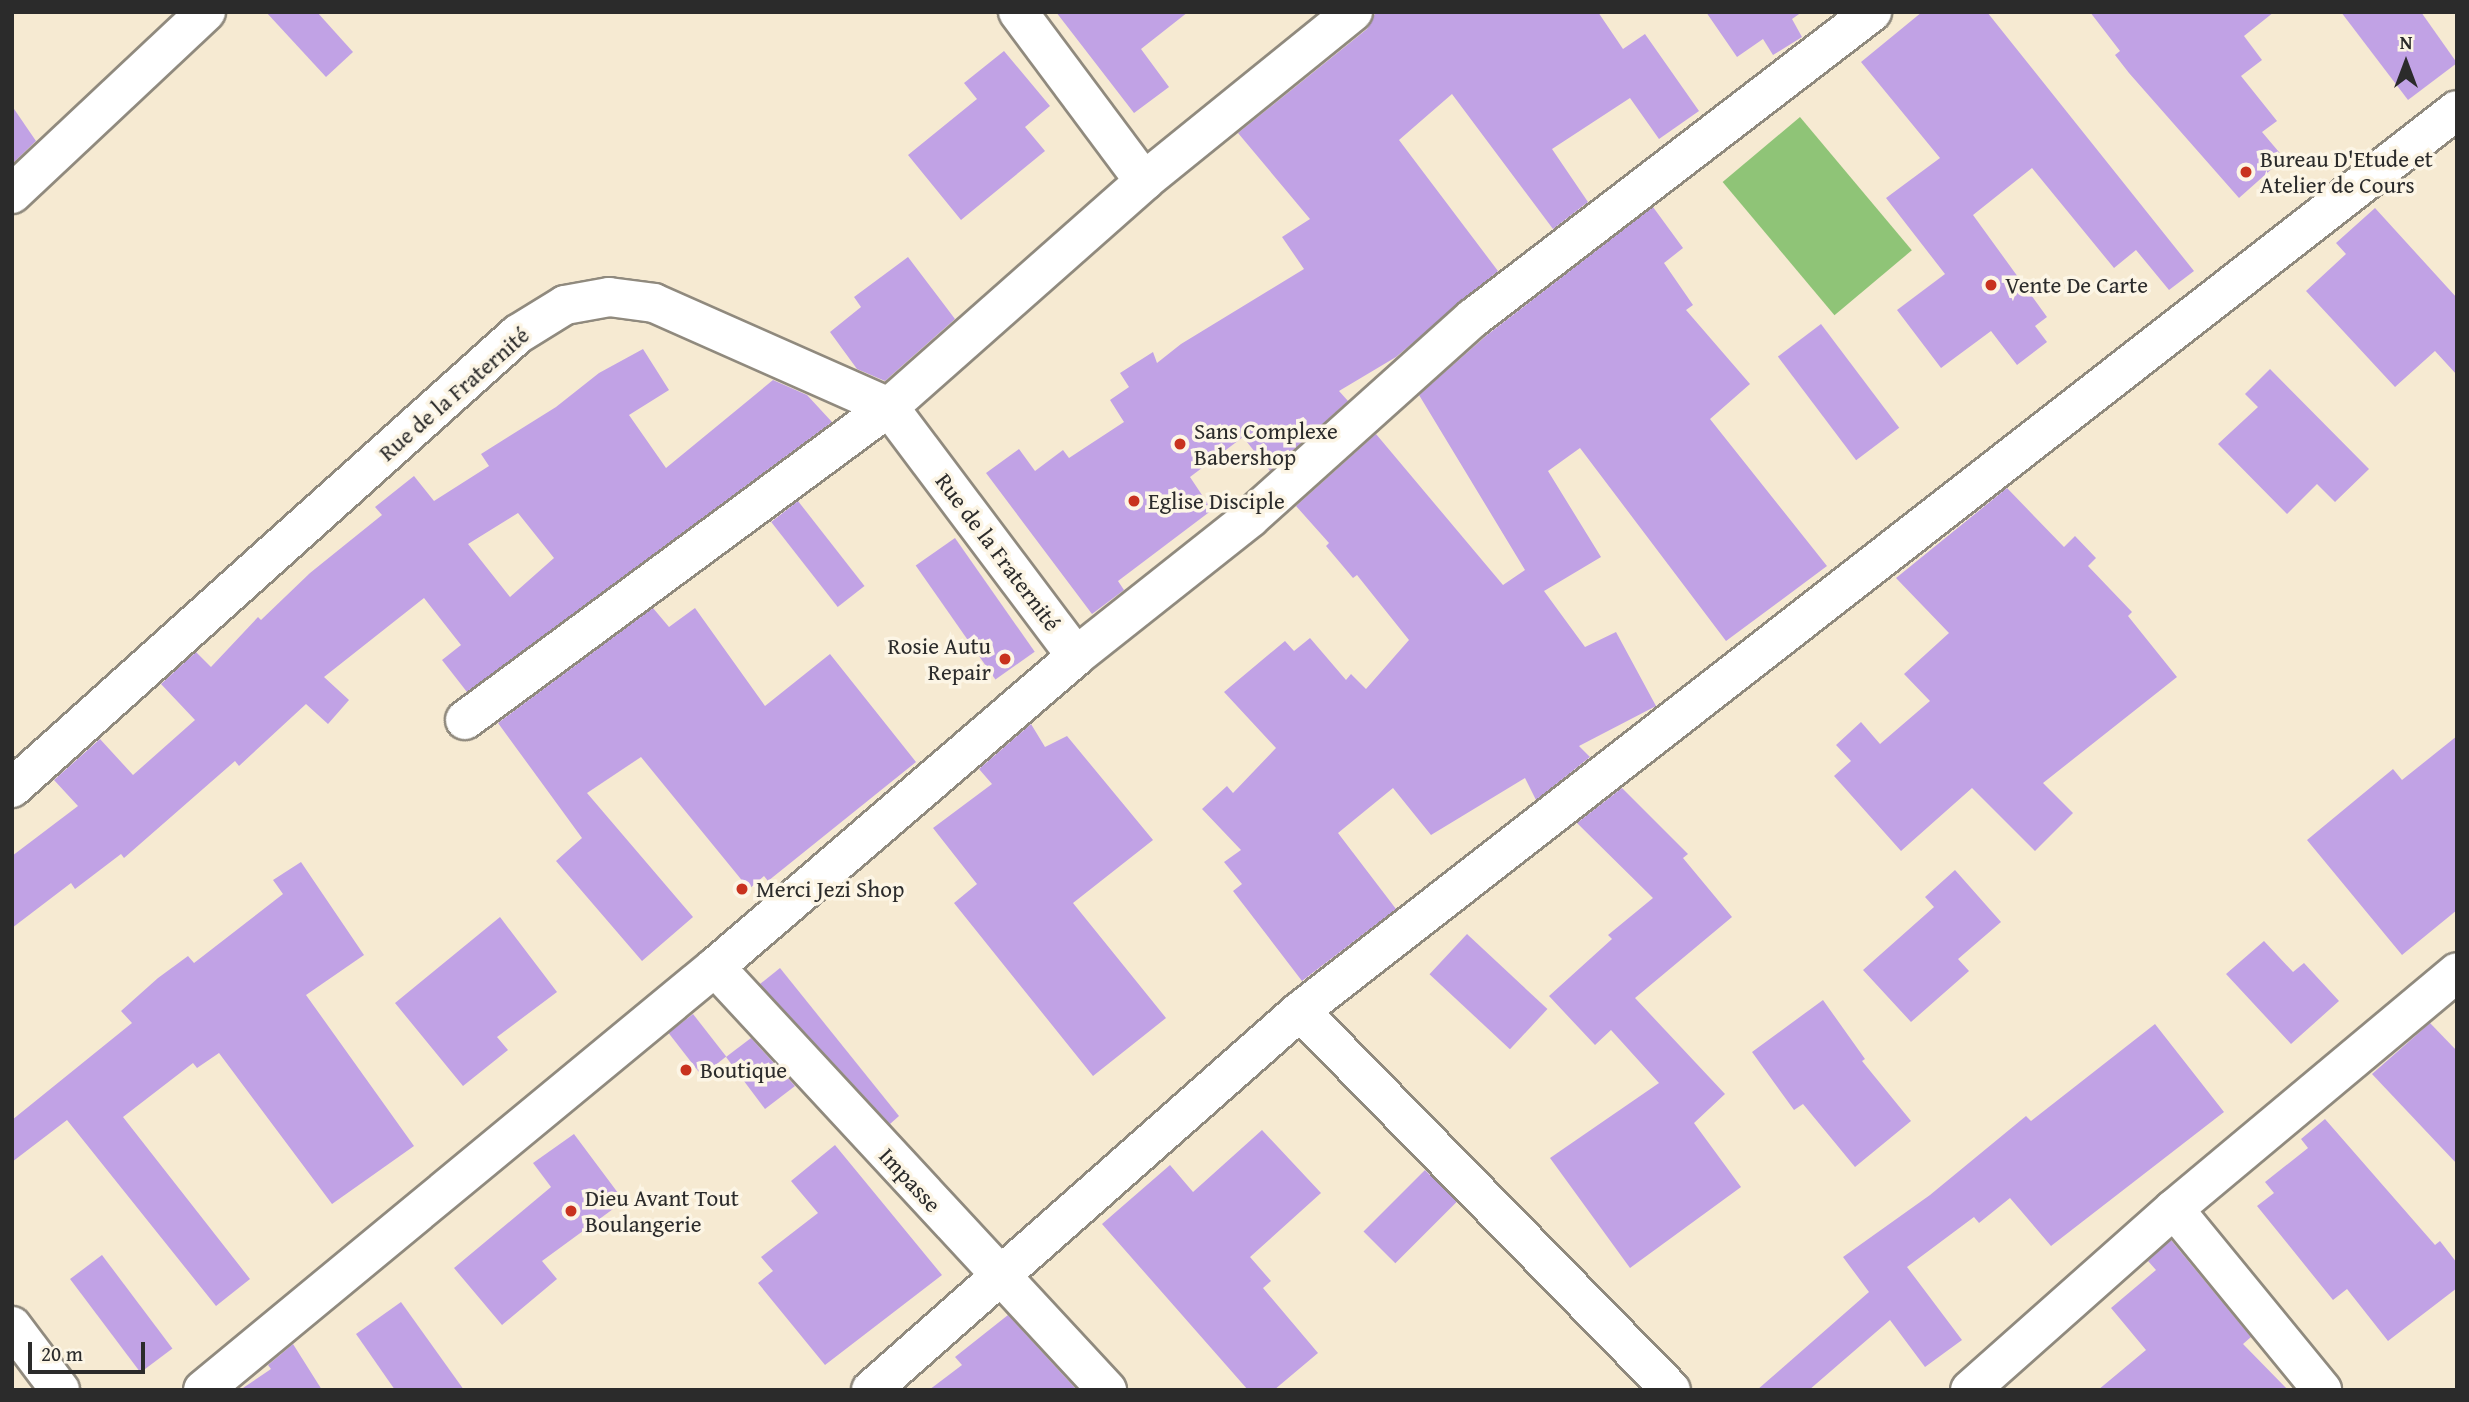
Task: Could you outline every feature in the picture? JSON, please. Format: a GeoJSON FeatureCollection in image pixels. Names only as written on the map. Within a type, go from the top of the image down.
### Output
{"type":"FeatureCollection","features":[{"type":"Feature","properties":{"kind":"street"},"geometry":{"type":"LineString","coordinates":[[12,194],[206,12]]}},
{"type":"Feature","properties":{"kind":"street"},"geometry":{"type":"LineString","coordinates":[[1018,12],[1144,181]]}},
{"type":"Feature","properties":{"kind":"street"},"geometry":{"type":"LineString","coordinates":[[465,720],[889,407],[1144,181],[1353,12]]}},
{"type":"Feature","properties":{"kind":"street"},"geometry":{"type":"LineString","coordinates":[[203,1390],[715,967],[1076,656],[1250,518],[1473,318],[1872,12]]}},
{"type":"Feature","properties":{"kind":"street"},"geometry":{"type":"LineString","coordinates":[[871,1390],[1001,1279],[1300,1011],[2457,110]]}},
{"type":"Feature","properties":{"kind":"street","name":"Rue de la Fraternité"},"geometry":{"type":"LineString","coordinates":[[12,788],[518,334],[565,304],[609,297],[654,303],[889,407],[1076,656]]}},
{"type":"Feature","properties":{"kind":"street","name":"Impasse"},"geometry":{"type":"LineString","coordinates":[[715,967],[1001,1279],[1107,1390]]}},
{"type":"Feature","properties":{"kind":"street"},"geometry":{"type":"LineString","coordinates":[[1975,1388],[2174,1209],[2457,972]]}},
{"type":"Feature","properties":{"kind":"street"},"geometry":{"type":"LineString","coordinates":[[1300,1011],[1671,1390]]}},
{"type":"Feature","properties":{"kind":"street"},"geometry":{"type":"LineString","coordinates":[[2174,1209],[2322,1390]]}},
{"type":"Feature","properties":{"kind":"street"},"geometry":{"type":"LineString","coordinates":[[12,1326],[60,1390]]}},
{"type":"Feature","properties":{"kind":"green space"},"geometry":{"type":"Polygon","coordinates":[[[1800,117],[1912,250],[1834,315],[1723,182],[1800,117]]]}},
{"type":"Feature","properties":{"kind":"building"},"geometry":{"type":"Polygon","coordinates":[[[266,12],[317,12],[353,52],[326,77],[266,12]]]}},
{"type":"Feature","properties":{"kind":"building"},"geometry":{"type":"Polygon","coordinates":[[[1056,12],[1188,12],[1141,49],[1169,87],[1134,113],[1056,12]]]}},
{"type":"Feature","properties":{"kind":"building"},"geometry":{"type":"Polygon","coordinates":[[[1376,12],[1598,12],[1623,49],[1645,34],[1699,111],[1659,139],[1630,98],[1552,149],[1588,202],[1553,229],[1452,94],[1399,140],[1498,271],[1396,357],[1339,391],[1348,401],[1270,471],[1243,437],[1190,477],[1212,510],[1118,581],[1124,590],[1092,614],[986,473],[1019,449],[1035,471],[1063,450],[1069,458],[1124,422],[1110,400],[1129,387],[1120,373],[1153,352],[1157,363],[1181,344],[1304,269],[1282,237],[1310,219],[1238,133],[1367,29],[1376,12]]]}},
{"type":"Feature","properties":{"kind":"building"},"geometry":{"type":"Polygon","coordinates":[[[1706,12],[1802,12],[1792,19],[1802,37],[1773,55],[1763,39],[1737,57],[1706,12]]]}},
{"type":"Feature","properties":{"kind":"building"},"geometry":{"type":"Polygon","coordinates":[[[1922,12],[1987,12],[2194,271],[2169,290],[2136,250],[2114,268],[2032,168],[1973,215],[2047,317],[2035,326],[2047,342],[2017,365],[1991,331],[1941,368],[1897,310],[1945,274],[1886,198],[1940,158],[1861,62],[1922,12]]]}},
{"type":"Feature","properties":{"kind":"building"},"geometry":{"type":"Polygon","coordinates":[[[2090,12],[2274,12],[2244,36],[2262,60],[2241,76],[2277,121],[2262,132],[2284,158],[2239,198],[2129,73],[2115,55],[2120,51],[2090,12]]]}},
{"type":"Feature","properties":{"kind":"building"},"geometry":{"type":"Polygon","coordinates":[[[2341,12],[2421,12],[2457,63],[2408,100],[2341,12]]]}},
{"type":"Feature","properties":{"kind":"building"},"geometry":{"type":"Polygon","coordinates":[[[1004,51],[1050,106],[1025,127],[1045,151],[961,220],[908,155],[977,99],[964,83],[1004,51]]]}},
{"type":"Feature","properties":{"kind":"building"},"geometry":{"type":"Polygon","coordinates":[[[12,106],[36,141],[12,164],[12,106]]]}},
{"type":"Feature","properties":{"kind":"building"},"geometry":{"type":"Polygon","coordinates":[[[1653,207],[1683,248],[1664,263],[1693,305],[1686,310],[1750,384],[1710,419],[1827,566],[1726,641],[1580,448],[1548,471],[1601,557],[1544,591],[1585,647],[1616,632],[1656,706],[1579,746],[1590,757],[1536,800],[1525,778],[1431,835],[1393,788],[1338,833],[1396,909],[1302,981],[1233,891],[1242,884],[1224,862],[1241,850],[1202,809],[1227,786],[1233,793],[1276,748],[1224,692],[1285,641],[1294,651],[1310,638],[1346,680],[1351,674],[1366,689],[1409,640],[1357,575],[1353,578],[1326,546],[1329,543],[1296,506],[1376,434],[1503,585],[1525,570],[1419,395],[1487,335],[1653,207]]]}},
{"type":"Feature","properties":{"kind":"building"},"geometry":{"type":"Polygon","coordinates":[[[2375,208],[2457,298],[2457,375],[2435,351],[2395,387],[2306,291],[2346,254],[2336,243],[2375,208]]]}},
{"type":"Feature","properties":{"kind":"building"},"geometry":{"type":"Polygon","coordinates":[[[908,257],[955,319],[885,381],[857,369],[830,332],[861,307],[854,297],[908,257]]]}},
{"type":"Feature","properties":{"kind":"building"},"geometry":{"type":"Polygon","coordinates":[[[1821,324],[1899,428],[1856,460],[1778,356],[1821,324]]]}},
{"type":"Feature","properties":{"kind":"building"},"geometry":{"type":"Polygon","coordinates":[[[643,349],[669,390],[629,415],[666,468],[773,380],[807,395],[832,422],[467,692],[442,660],[461,645],[424,598],[324,677],[349,700],[328,724],[306,704],[239,766],[235,761],[124,858],[121,854],[75,889],[71,883],[12,928],[12,856],[78,806],[54,780],[100,739],[133,775],[195,720],[161,684],[196,652],[211,667],[258,617],[261,620],[310,573],[382,515],[375,507],[414,476],[434,501],[489,466],[481,454],[556,407],[599,373],[643,349]],[[518,513],[468,544],[510,597],[554,558],[518,513]]]}},
{"type":"Feature","properties":{"kind":"building"},"geometry":{"type":"Polygon","coordinates":[[[2270,369],[2369,469],[2335,502],[2317,484],[2287,514],[2218,444],[2258,407],[2245,394],[2270,369]]]}},
{"type":"Feature","properties":{"kind":"building"},"geometry":{"type":"Polygon","coordinates":[[[2007,488],[2064,547],[2075,536],[2096,558],[2088,566],[2132,612],[2128,616],[2177,677],[2043,783],[2073,813],[2035,851],[1972,788],[1901,851],[1834,776],[1851,761],[1836,745],[1861,722],[1880,744],[1930,701],[1904,674],[1949,633],[1896,578],[2007,488]]]}},
{"type":"Feature","properties":{"kind":"building"},"geometry":{"type":"Polygon","coordinates":[[[798,501],[864,586],[838,607],[771,522],[798,501]]]}},
{"type":"Feature","properties":{"kind":"building"},"geometry":{"type":"Polygon","coordinates":[[[955,538],[1035,652],[995,679],[916,566],[955,538]]]}},
{"type":"Feature","properties":{"kind":"building"},"geometry":{"type":"Polygon","coordinates":[[[653,608],[669,627],[695,608],[765,706],[830,654],[916,762],[768,881],[764,876],[749,889],[641,757],[587,793],[693,917],[642,961],[556,861],[582,838],[498,723],[653,608]]]}},
{"type":"Feature","properties":{"kind":"building"},"geometry":{"type":"Polygon","coordinates":[[[1031,724],[1045,747],[1067,736],[1153,840],[1073,903],[1166,1018],[1093,1076],[954,903],[977,884],[933,828],[992,784],[979,769],[1031,724]]]}},
{"type":"Feature","properties":{"kind":"building"},"geometry":{"type":"Polygon","coordinates":[[[2457,736],[2457,910],[2402,955],[2307,840],[2393,769],[2402,780],[2457,736]]]}},
{"type":"Feature","properties":{"kind":"building"},"geometry":{"type":"Polygon","coordinates":[[[1622,788],[1688,854],[1683,858],[1732,917],[1635,998],[1725,1094],[1694,1123],[1741,1187],[1630,1268],[1550,1158],[1659,1083],[1611,1030],[1595,1045],[1549,996],[1612,939],[1608,935],[1653,898],[1577,823],[1622,788]]]}},
{"type":"Feature","properties":{"kind":"building"},"geometry":{"type":"Polygon","coordinates":[[[301,862],[364,955],[306,995],[414,1146],[332,1204],[219,1053],[197,1068],[193,1063],[123,1117],[250,1279],[216,1306],[67,1120],[12,1162],[12,1120],[132,1023],[121,1011],[158,978],[188,956],[194,963],[283,894],[273,880],[301,862]]]}},
{"type":"Feature","properties":{"kind":"building"},"geometry":{"type":"Polygon","coordinates":[[[1955,870],[2001,922],[1958,959],[1969,971],[1911,1022],[1863,970],[1934,907],[1925,897],[1955,870]]]}},
{"type":"Feature","properties":{"kind":"building"},"geometry":{"type":"Polygon","coordinates":[[[500,917],[557,992],[497,1037],[508,1050],[463,1086],[395,1003],[500,917]]]}},
{"type":"Feature","properties":{"kind":"building"},"geometry":{"type":"Polygon","coordinates":[[[1467,934],[1547,1009],[1510,1049],[1429,974],[1467,934]]]}},
{"type":"Feature","properties":{"kind":"building"},"geometry":{"type":"Polygon","coordinates":[[[2264,941],[2293,972],[2304,963],[2339,1001],[2291,1044],[2226,974],[2264,941]]]}},
{"type":"Feature","properties":{"kind":"building"},"geometry":{"type":"Polygon","coordinates":[[[780,968],[899,1116],[890,1124],[760,984],[780,968]]]}},
{"type":"Feature","properties":{"kind":"building"},"geometry":{"type":"Polygon","coordinates":[[[1823,1000],[1865,1059],[1862,1061],[1911,1121],[1855,1167],[1803,1104],[1794,1110],[1752,1052],[1823,1000]]]}},
{"type":"Feature","properties":{"kind":"building"},"geometry":{"type":"Polygon","coordinates":[[[693,1014],[726,1057],[702,1076],[669,1033],[693,1014]]]}},
{"type":"Feature","properties":{"kind":"building"},"geometry":{"type":"Polygon","coordinates":[[[2430,1023],[2457,1051],[2457,1164],[2372,1074],[2430,1023]]]}},
{"type":"Feature","properties":{"kind":"building"},"geometry":{"type":"Polygon","coordinates":[[[2155,1024],[2224,1112],[2051,1246],[2010,1198],[1979,1223],[1974,1217],[1907,1267],[1962,1340],[1925,1367],[1890,1320],[1809,1390],[1757,1390],[1869,1292],[1843,1257],[1930,1195],[2026,1116],[2031,1121],[2155,1024]]]}},
{"type":"Feature","properties":{"kind":"building"},"geometry":{"type":"Polygon","coordinates":[[[751,1038],[795,1086],[765,1109],[726,1057],[751,1038]]]}},
{"type":"Feature","properties":{"kind":"building"},"geometry":{"type":"Polygon","coordinates":[[[2325,1119],[2435,1245],[2440,1241],[2457,1263],[2457,1288],[2388,1341],[2347,1289],[2333,1300],[2257,1206],[2274,1193],[2265,1182],[2308,1148],[2301,1139],[2325,1119]]]}},
{"type":"Feature","properties":{"kind":"building"},"geometry":{"type":"Polygon","coordinates":[[[1262,1130],[1321,1193],[1250,1257],[1271,1281],[1263,1288],[1318,1353],[1274,1390],[1248,1390],[1102,1224],[1170,1165],[1193,1192],[1262,1130]]]}},
{"type":"Feature","properties":{"kind":"building"},"geometry":{"type":"Polygon","coordinates":[[[574,1134],[624,1201],[542,1261],[557,1279],[502,1325],[454,1268],[551,1187],[533,1163],[574,1134]]]}},
{"type":"Feature","properties":{"kind":"building"},"geometry":{"type":"Polygon","coordinates":[[[835,1145],[942,1275],[825,1365],[758,1283],[773,1271],[761,1257],[818,1213],[791,1181],[835,1145]]]}},
{"type":"Feature","properties":{"kind":"building"},"geometry":{"type":"Polygon","coordinates":[[[1425,1170],[1457,1202],[1395,1263],[1363,1232],[1425,1170]]]}},
{"type":"Feature","properties":{"kind":"building"},"geometry":{"type":"Polygon","coordinates":[[[2171,1240],[2251,1337],[2243,1344],[2288,1390],[2098,1390],[2146,1350],[2111,1308],[2156,1270],[2148,1261],[2171,1240]]]}},
{"type":"Feature","properties":{"kind":"building"},"geometry":{"type":"Polygon","coordinates":[[[102,1255],[172,1348],[140,1373],[70,1279],[102,1255]]]}},
{"type":"Feature","properties":{"kind":"building"},"geometry":{"type":"Polygon","coordinates":[[[401,1302],[464,1390],[395,1390],[356,1334],[401,1302]]]}},
{"type":"Feature","properties":{"kind":"building"},"geometry":{"type":"Polygon","coordinates":[[[1008,1315],[1077,1390],[929,1390],[962,1365],[955,1357],[1008,1315]]]}},
{"type":"Feature","properties":{"kind":"building"},"geometry":{"type":"Polygon","coordinates":[[[293,1344],[322,1390],[240,1390],[271,1369],[268,1365],[293,1344]]]}},
{"type":"Feature","properties":{"kind":"place","name":"Bureau D'Etude et Atelier de Cours"},"geometry":{"type":"Point","coordinates":[2246,172]}},
{"type":"Feature","properties":{"kind":"place","name":"Vente De Carte"},"geometry":{"type":"Point","coordinates":[1991,285]}},
{"type":"Feature","properties":{"kind":"place","name":"Sans Complexe Babershop"},"geometry":{"type":"Point","coordinates":[1180,444]}},
{"type":"Feature","properties":{"kind":"place","name":"Eglise Disciple"},"geometry":{"type":"Point","coordinates":[1134,501]}},
{"type":"Feature","properties":{"kind":"place","name":"Rosie Autu Repair"},"geometry":{"type":"Point","coordinates":[1005,659]}},
{"type":"Feature","properties":{"kind":"place","name":"Merci Jezi Shop"},"geometry":{"type":"Point","coordinates":[742,889]}},
{"type":"Feature","properties":{"kind":"place","name":"Boutique"},"geometry":{"type":"Point","coordinates":[686,1070]}},
{"type":"Feature","properties":{"kind":"place","name":"Dieu Avant Tout Boulangerie"},"geometry":{"type":"Point","coordinates":[571,1211]}}]}
